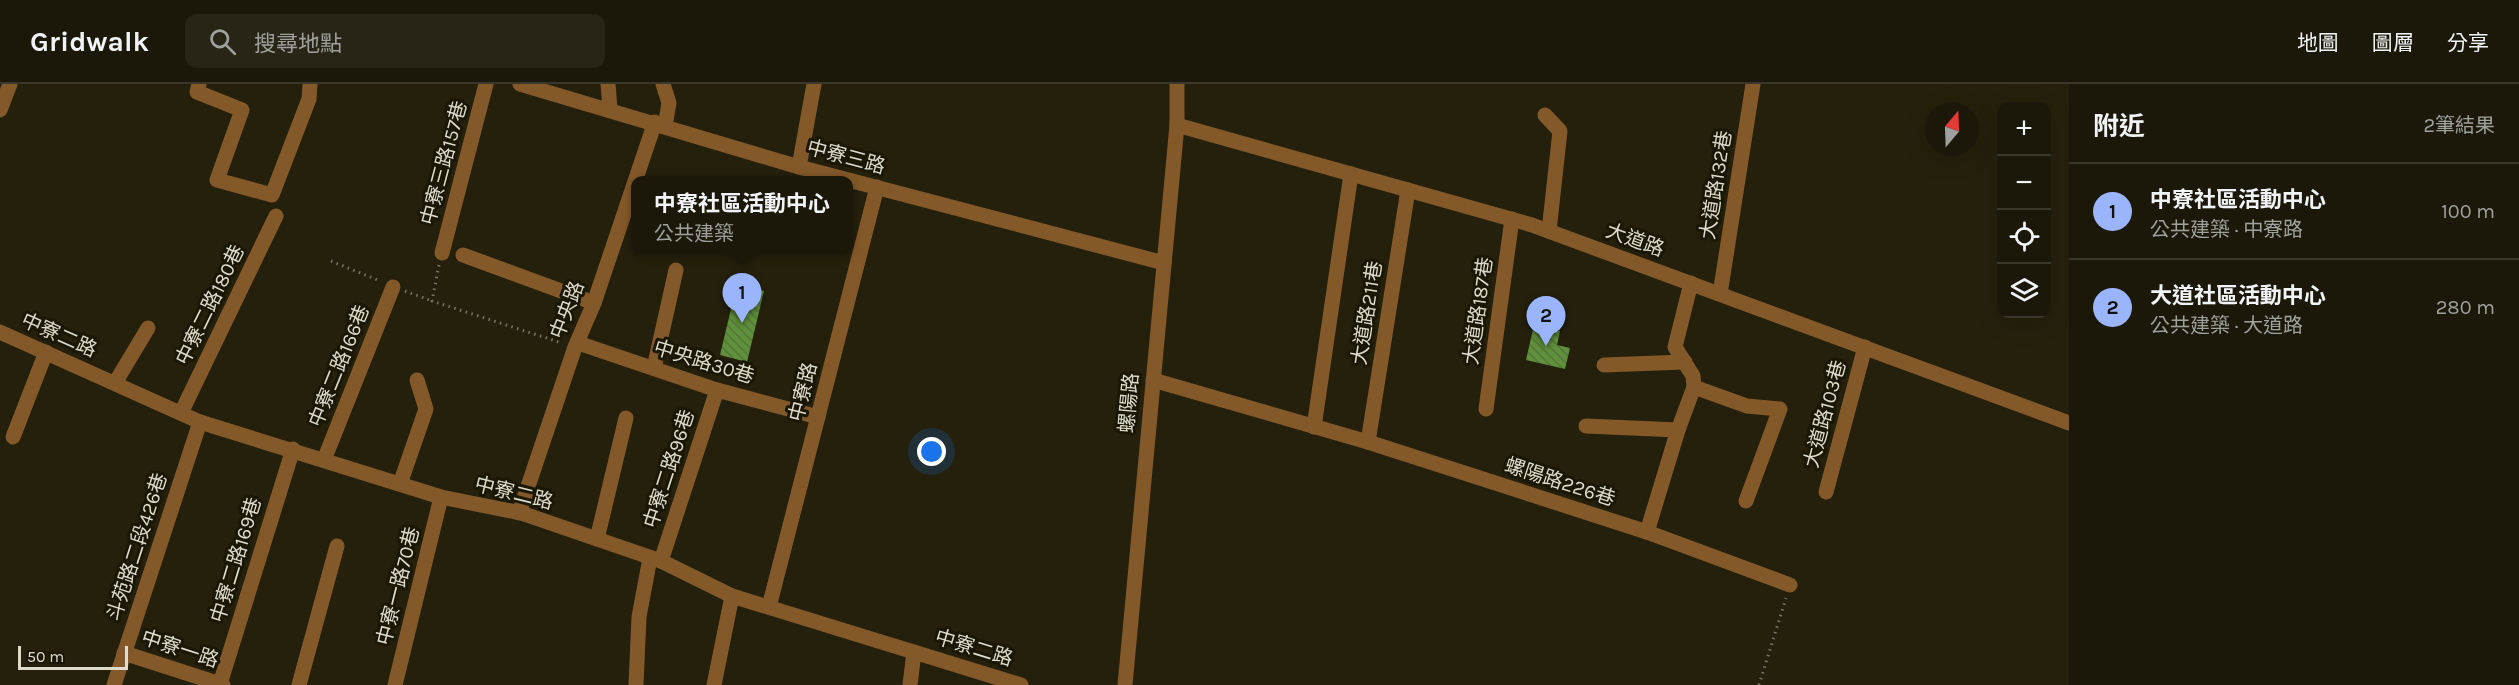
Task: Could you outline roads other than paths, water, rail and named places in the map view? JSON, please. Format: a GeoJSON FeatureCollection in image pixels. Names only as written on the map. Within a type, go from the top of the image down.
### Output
{"type":"FeatureCollection","features":[{"type":"Feature","properties":{"kind":"street"},"geometry":{"type":"LineString","coordinates":[[0,110],[10,84]]}},
{"type":"Feature","properties":{"kind":"street"},"geometry":{"type":"LineString","coordinates":[[199,84],[197,92],[242,110],[217,180],[272,195],[309,99],[310,84]]}},
{"type":"Feature","properties":{"kind":"street","name":"中寮三路157巷"},"geometry":{"type":"LineString","coordinates":[[442,253],[486,84]]}},
{"type":"Feature","properties":{"kind":"street","name":"中寮三路"},"geometry":{"type":"LineString","coordinates":[[520,84],[834,176]]}},
{"type":"Feature","properties":{"kind":"street"},"geometry":{"type":"LineString","coordinates":[[608,84],[610,109]]}},
{"type":"Feature","properties":{"kind":"street","name":"中央路"},"geometry":{"type":"LineString","coordinates":[[641,176],[669,103],[663,84]]}},
{"type":"Feature","properties":{"kind":"street"},"geometry":{"type":"LineString","coordinates":[[799,167],[814,84]]}},
{"type":"Feature","properties":{"kind":"street","name":"螺陽路"},"geometry":{"type":"LineString","coordinates":[[1125,685],[1177,125],[1177,84]]}},
{"type":"Feature","properties":{"kind":"street","name":"大道路132巷"},"geometry":{"type":"LineString","coordinates":[[1720,294],[1753,84]]}},
{"type":"Feature","properties":{"kind":"street"},"geometry":{"type":"LineString","coordinates":[[1545,115],[1560,131],[1549,231]]}},
{"type":"Feature","properties":{"kind":"street","name":"大道路"},"geometry":{"type":"LineString","coordinates":[[1177,125],[1549,231],[2069,423]]}},
{"type":"Feature","properties":{"kind":"street"},"geometry":{"type":"LineString","coordinates":[[1314,427],[1351,174]]}},
{"type":"Feature","properties":{"kind":"street","name":"中寮三路"},"geometry":{"type":"LineString","coordinates":[[853,181],[1164,263]]}},
{"type":"Feature","properties":{"kind":"street","name":"中寮路"},"geometry":{"type":"LineString","coordinates":[[769,607],[877,187]]}},
{"type":"Feature","properties":{"kind":"street","name":"大道路211巷"},"geometry":{"type":"LineString","coordinates":[[1368,442],[1408,190]]}},
{"type":"Feature","properties":{"kind":"street","name":"中央路"},"geometry":{"type":"LineString","coordinates":[[519,513],[576,345],[631,203]]}},
{"type":"Feature","properties":{"kind":"street","name":"中寮二路180巷"},"geometry":{"type":"LineString","coordinates":[[181,413],[276,216]]}},
{"type":"Feature","properties":{"kind":"street","name":"大道路187巷"},"geometry":{"type":"LineString","coordinates":[[1486,409],[1512,219]]}},
{"type":"Feature","properties":{"kind":"street"},"geometry":{"type":"LineString","coordinates":[[463,255],[594,303]]}},
{"type":"Feature","properties":{"kind":"street"},"geometry":{"type":"LineString","coordinates":[[654,368],[676,270]]}},
{"type":"Feature","properties":{"kind":"street"},"geometry":{"type":"LineString","coordinates":[[1647,532],[1677,430],[1694,387],[1693,376],[1675,347],[1691,283]]}},
{"type":"Feature","properties":{"kind":"street","name":"中寮二路166巷"},"geometry":{"type":"LineString","coordinates":[[324,460],[393,287]]}},
{"type":"Feature","properties":{"kind":"street"},"geometry":{"type":"LineString","coordinates":[[116,383],[148,328]]}},
{"type":"Feature","properties":{"kind":"street","name":"中寮二路"},"geometry":{"type":"LineString","coordinates":[[0,332],[200,422],[293,449],[441,497],[519,513],[656,559],[732,596],[1021,685]]}},
{"type":"Feature","properties":{"kind":"street","name":"中央路30巷"},"geometry":{"type":"LineString","coordinates":[[576,345],[654,368],[717,390],[818,417]]}},
{"type":"Feature","properties":{"kind":"street","name":"大道路103巷"},"geometry":{"type":"LineString","coordinates":[[1826,492],[1865,347]]}},
{"type":"Feature","properties":{"kind":"street"},"geometry":{"type":"LineString","coordinates":[[13,436],[46,352]]}},
{"type":"Feature","properties":{"kind":"street"},"geometry":{"type":"LineString","coordinates":[[1604,365],[1685,362]]}},
{"type":"Feature","properties":{"kind":"street"},"geometry":{"type":"LineString","coordinates":[[400,484],[426,409],[417,380]]}},
{"type":"Feature","properties":{"kind":"street","name":"螺陽路226巷"},"geometry":{"type":"LineString","coordinates":[[1152,380],[1368,442],[1647,532],[1790,585]]}},
{"type":"Feature","properties":{"kind":"street"},"geometry":{"type":"LineString","coordinates":[[1694,387],[1747,406],[1780,409],[1746,501]]}},
{"type":"Feature","properties":{"kind":"street","name":"中寮二路96巷"},"geometry":{"type":"LineString","coordinates":[[636,685],[639,617],[656,559],[717,390]]}},
{"type":"Feature","properties":{"kind":"street"},"geometry":{"type":"LineString","coordinates":[[597,539],[626,418]]}},
{"type":"Feature","properties":{"kind":"street","name":"斗苑路二段426巷"},"geometry":{"type":"LineString","coordinates":[[114,685],[200,422]]}},
{"type":"Feature","properties":{"kind":"street"},"geometry":{"type":"LineString","coordinates":[[1586,426],[1677,430]]}},
{"type":"Feature","properties":{"kind":"street","name":"中寮二路169巷"},"geometry":{"type":"LineString","coordinates":[[221,685],[293,449]]}},
{"type":"Feature","properties":{"kind":"street","name":"中寮一路70巷"},"geometry":{"type":"LineString","coordinates":[[395,685],[441,497]]}},
{"type":"Feature","properties":{"kind":"street"},"geometry":{"type":"LineString","coordinates":[[299,685],[337,546]]}},
{"type":"Feature","properties":{"kind":"street"},"geometry":{"type":"LineString","coordinates":[[714,685],[732,596]]}},
{"type":"Feature","properties":{"kind":"street"},"geometry":{"type":"LineString","coordinates":[[910,685],[914,652]]}},
{"type":"Feature","properties":{"kind":"street","name":"中寮一路"},"geometry":{"type":"LineString","coordinates":[[124,653],[221,685]]}},
{"type":"Feature","properties":{"kind":"place","name":"中寮社區活動中心"},"geometry":{"type":"Point","coordinates":[742,323]}},
{"type":"Feature","properties":{"kind":"place","name":"大道社區活動中心"},"geometry":{"type":"Point","coordinates":[1546,346]}}]}
